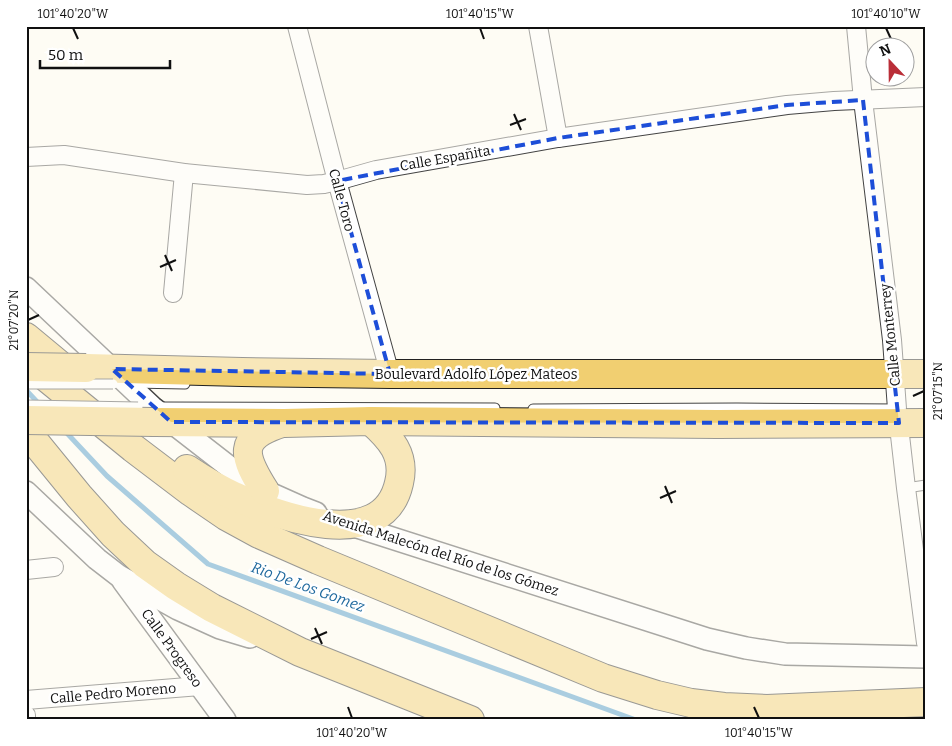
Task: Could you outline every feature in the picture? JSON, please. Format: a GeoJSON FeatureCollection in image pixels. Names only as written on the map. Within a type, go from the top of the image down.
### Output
{"type":"FeatureCollection","features":[{"type":"Feature","properties":{"kind":"main road"},"geometry":{"type":"LineString","coordinates":[[26,337],[155,446],[189,470],[232,496],[296,518],[325,524],[350,525],[368,520],[378,515],[388,506],[395,496],[399,484],[400,464],[390,439],[371,421]]}},
{"type":"Feature","properties":{"kind":"main road"},"geometry":{"type":"LineString","coordinates":[[26,360],[133,448],[226,516],[259,534],[318,560],[603,678],[657,695],[691,703],[724,707],[768,709],[926,702]]}},
{"type":"Feature","properties":{"kind":"main road","name":"Boulevard Adolfo López Mateos"},"geometry":{"type":"LineString","coordinates":[[26,367],[109,376],[242,372],[902,381]]}},
{"type":"Feature","properties":{"kind":"main road"},"geometry":{"type":"LineString","coordinates":[[26,420],[154,415],[284,423],[371,421],[707,424],[907,416]]}},
{"type":"Feature","properties":{"kind":"main road"},"geometry":{"type":"LineString","coordinates":[[264,490],[248,461],[247,452],[249,445],[258,433],[284,423]]}},
{"type":"Feature","properties":{"kind":"main road"},"geometry":{"type":"LineString","coordinates":[[26,431],[113,534],[145,564],[176,586],[212,608],[300,652],[470,720]]}},
{"type":"Feature","properties":{"kind":"street","name":"Calle Toro"},"geometry":{"type":"LineString","coordinates":[[297,26],[390,374]]}},
{"type":"Feature","properties":{"kind":"street"},"geometry":{"type":"LineString","coordinates":[[538,26],[558,138]]}},
{"type":"Feature","properties":{"kind":"street","name":"Calle Monterrey"},"geometry":{"type":"LineString","coordinates":[[856,26],[863,100],[907,416],[906,488],[926,643]]}},
{"type":"Feature","properties":{"kind":"street","name":"Calle Españita"},"geometry":{"type":"LineString","coordinates":[[26,156],[64,155],[184,173],[324,184],[385,169],[558,138],[788,106],[926,97]]}},
{"type":"Feature","properties":{"kind":"street"},"geometry":{"type":"LineString","coordinates":[[174,293],[184,173]]}},
{"type":"Feature","properties":{"kind":"street","name":"Avenida Malecón del Río de los Gómez"},"geometry":{"type":"LineString","coordinates":[[26,288],[109,376],[154,415],[264,490],[303,508],[350,525],[707,639],[785,654],[926,657]]}},
{"type":"Feature","properties":{"kind":"street"},"geometry":{"type":"LineString","coordinates":[[26,492],[97,559],[119,576],[178,609],[220,628],[300,652]]}},
{"type":"Feature","properties":{"kind":"street"},"geometry":{"type":"LineString","coordinates":[[26,570],[54,567]]}},
{"type":"Feature","properties":{"kind":"street","name":"Calle Progreso"},"geometry":{"type":"LineString","coordinates":[[119,576],[225,720]]}},
{"type":"Feature","properties":{"kind":"street","name":"Calle Pedro Moreno"},"geometry":{"type":"LineString","coordinates":[[26,700],[200,686]]}},
{"type":"Feature","properties":{"kind":"lane"},"geometry":{"type":"LineString","coordinates":[[26,384],[109,376],[195,384]]}},
{"type":"Feature","properties":{"kind":"lane"},"geometry":{"type":"LineString","coordinates":[[26,405],[154,415],[507,408]]}},
{"type":"Feature","properties":{"kind":"lane"},"geometry":{"type":"LineString","coordinates":[[526,409],[737,408],[907,416]]}},
{"type":"Feature","properties":{"kind":"lane"},"geometry":{"type":"LineString","coordinates":[[906,488],[926,485]]}},
{"type":"Feature","properties":{"kind":"highlighted area"},"geometry":{"type":"Polygon","coordinates":[[[863,100],[899,423],[171,422],[112,369],[390,374],[337,181],[558,138],[787,105],[863,100]]]}},
{"type":"Feature","properties":{"kind":"waterway","name":"Rio De Los Gomez"},"geometry":{"type":"LineString","coordinates":[[26,390],[41,406]]}},
{"type":"Feature","properties":{"kind":"waterway","name":"Rio De Los Gomez"},"geometry":{"type":"LineString","coordinates":[[64,430],[107,476],[208,564],[636,720]]}}]}
